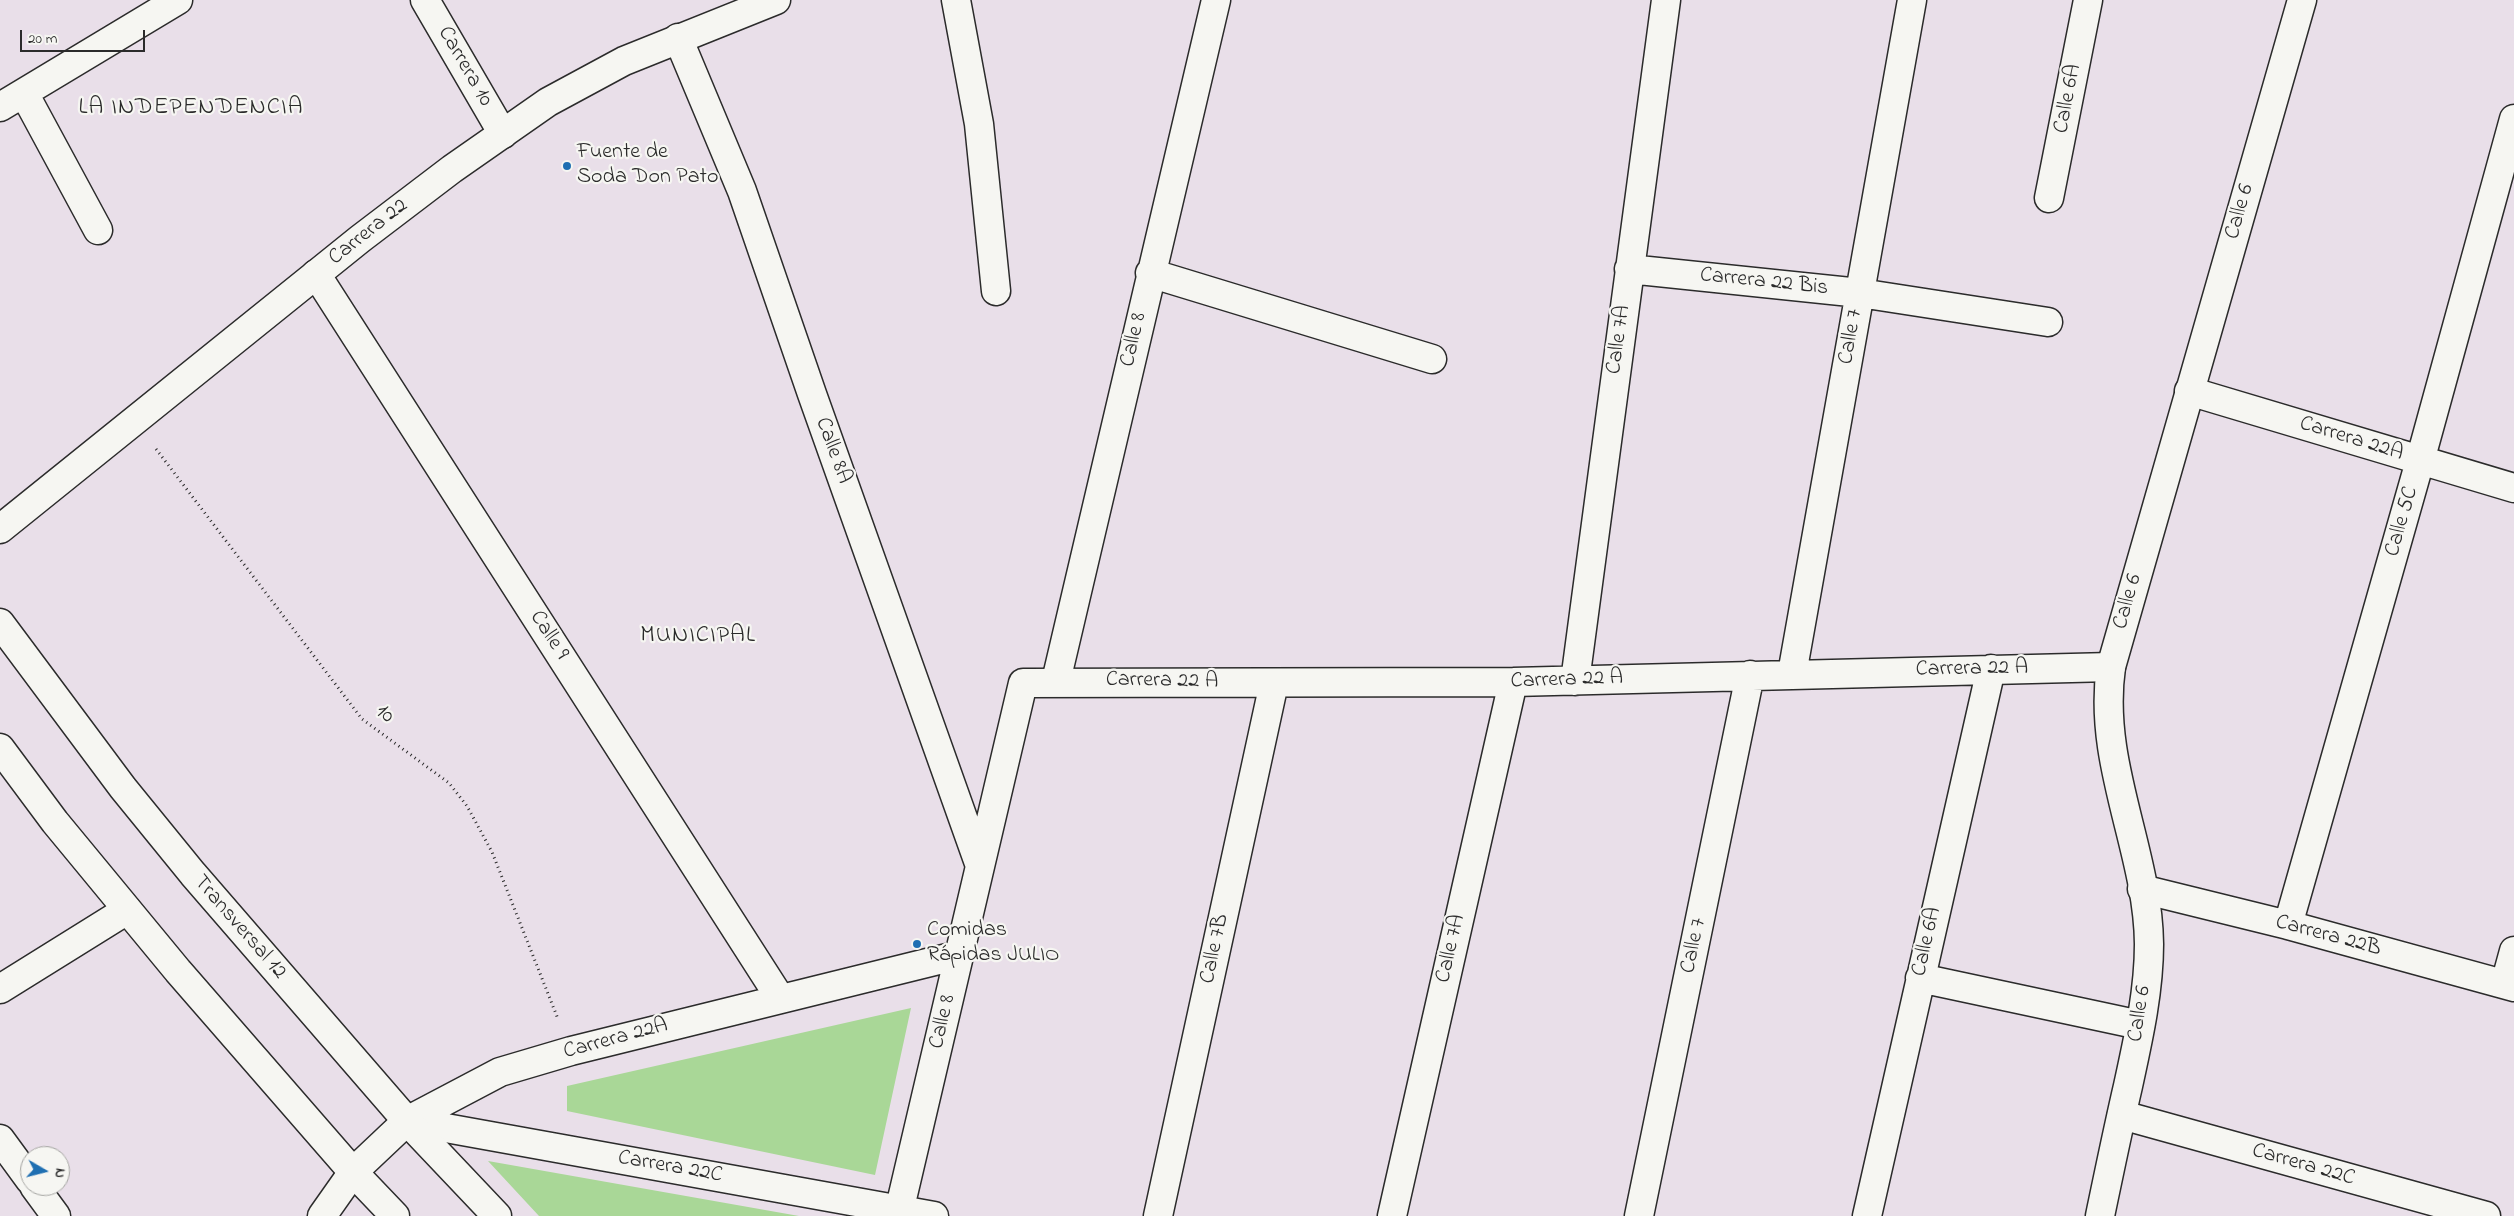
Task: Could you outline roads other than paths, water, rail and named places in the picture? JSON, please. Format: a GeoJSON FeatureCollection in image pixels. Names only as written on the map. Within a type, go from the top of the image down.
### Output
{"type":"FeatureCollection","features":[{"type":"Feature","properties":{"kind":"street"},"geometry":{"type":"LineString","coordinates":[[0,107],[178,0]]}},
{"type":"Feature","properties":{"kind":"street","name":"Carrera 10"},"geometry":{"type":"LineString","coordinates":[[425,0],[503,134]]}},
{"type":"Feature","properties":{"kind":"street","name":"Carrera 22"},"geometry":{"type":"LineString","coordinates":[[0,530],[316,274],[452,169],[503,134],[556,98],[624,61],[776,0]]}},
{"type":"Feature","properties":{"kind":"street"},"geometry":{"type":"LineString","coordinates":[[956,0],[979,124],[996,291]]}},
{"type":"Feature","properties":{"kind":"street","name":"Calle 8"},"geometry":{"type":"LineString","coordinates":[[1056,681],[1150,273],[1216,0]]}},
{"type":"Feature","properties":{"kind":"street","name":"Calle 7A"},"geometry":{"type":"LineString","coordinates":[[1575,681],[1666,0]]}},
{"type":"Feature","properties":{"kind":"street","name":"Calle 7"},"geometry":{"type":"LineString","coordinates":[[1792,674],[1912,0]]}},
{"type":"Feature","properties":{"kind":"street","name":"Calle 6A"},"geometry":{"type":"LineString","coordinates":[[2049,198],[2088,0]]}},
{"type":"Feature","properties":{"kind":"street","name":"Calle 6"},"geometry":{"type":"LineString","coordinates":[[2100,1216],[2147,987],[2149,943],[2142,890],[2117,779],[2108,724],[2107,696],[2111,667],[2302,0]]}},
{"type":"Feature","properties":{"kind":"street","name":"Calle 8A"},"geometry":{"type":"LineString","coordinates":[[678,38],[742,191],[815,403],[980,866]]}},
{"type":"Feature","properties":{"kind":"street"},"geometry":{"type":"LineString","coordinates":[[24,93],[98,230]]}},
{"type":"Feature","properties":{"kind":"street","name":"Calle 5C"},"geometry":{"type":"LineString","coordinates":[[2288,925],[2420,461],[2514,118]]}},
{"type":"Feature","properties":{"kind":"street","name":"Carrera 22 Bis"},"geometry":{"type":"LineString","coordinates":[[1629,269],[1860,293],[2048,322]]}},
{"type":"Feature","properties":{"kind":"street"},"geometry":{"type":"LineString","coordinates":[[1150,273],[1432,358]]}},
{"type":"Feature","properties":{"kind":"street","name":"Calle 9"},"geometry":{"type":"LineString","coordinates":[[316,274],[780,998]]}},
{"type":"Feature","properties":{"kind":"street","name":"Carrera 22A"},"geometry":{"type":"LineString","coordinates":[[2189,391],[2514,488]]}},
{"type":"Feature","properties":{"kind":"street","name":"Transversal 12"},"geometry":{"type":"LineString","coordinates":[[0,623],[123,788],[192,874],[407,1121],[498,1216]]}},
{"type":"Feature","properties":{"kind":"street","name":"Carrera 22 A"},"geometry":{"type":"LineString","coordinates":[[1023,683],[1056,681],[1274,683],[1513,682],[2111,667]]}},
{"type":"Feature","properties":{"kind":"street","name":"Calle 6A"},"geometry":{"type":"LineString","coordinates":[[1867,1216],[1991,669]]}},
{"type":"Feature","properties":{"kind":"street","name":"Calle 7"},"geometry":{"type":"LineString","coordinates":[[1639,1216],[1750,675]]}},
{"type":"Feature","properties":{"kind":"street","name":"Calle 7A"},"geometry":{"type":"LineString","coordinates":[[1392,1216],[1513,682]]}},
{"type":"Feature","properties":{"kind":"street","name":"Calle 8"},"geometry":{"type":"LineString","coordinates":[[899,1213],[1023,683]]}},
{"type":"Feature","properties":{"kind":"street","name":"Calle 7B"},"geometry":{"type":"LineString","coordinates":[[1158,1216],[1274,683]]}},
{"type":"Feature","properties":{"kind":"street"},"geometry":{"type":"LineString","coordinates":[[0,748],[55,822],[127,910],[353,1172],[395,1216]]}},
{"type":"Feature","properties":{"kind":"street","name":"Carrera 22B"},"geometry":{"type":"LineString","coordinates":[[2142,890],[2288,925],[2509,986]]}},
{"type":"Feature","properties":{"kind":"street"},"geometry":{"type":"LineString","coordinates":[[0,990],[127,910]]}},
{"type":"Feature","properties":{"kind":"street"},"geometry":{"type":"LineString","coordinates":[[2509,986],[2514,951]]}},
{"type":"Feature","properties":{"kind":"street","name":"Carrera 22A"},"geometry":{"type":"LineString","coordinates":[[322,1216],[353,1172],[407,1121],[500,1072],[571,1051],[960,955]]}},
{"type":"Feature","properties":{"kind":"street"},"geometry":{"type":"LineString","coordinates":[[1920,978],[2140,1025]]}},
{"type":"Feature","properties":{"kind":"street","name":"Carrera 22C"},"geometry":{"type":"LineString","coordinates":[[2122,1115],[2402,1205],[2486,1216]]}},
{"type":"Feature","properties":{"kind":"street","name":"Carrera 22C"},"geometry":{"type":"LineString","coordinates":[[407,1121],[899,1213],[934,1216]]}},
{"type":"Feature","properties":{"kind":"street"},"geometry":{"type":"LineString","coordinates":[[0,1139],[20,1166]]}},
{"type":"Feature","properties":{"kind":"street"},"geometry":{"type":"LineString","coordinates":[[340,1216],[353,1172]]}},
{"type":"Feature","properties":{"kind":"street"},"geometry":{"type":"LineString","coordinates":[[41,1196],[56,1216]]}},
{"type":"Feature","properties":{"kind":"place","name":"Fuente de Soda Don Pato"},"geometry":{"type":"Point","coordinates":[567,166]}},
{"type":"Feature","properties":{"kind":"place","name":"Comidas Rápidas JULIO"},"geometry":{"type":"Point","coordinates":[917,944]}},
{"type":"Feature","properties":{"kind":"district","name":"LA INDEPENDENCIA"},"geometry":{"type":"Point","coordinates":[191,109]}},
{"type":"Feature","properties":{"kind":"district","name":"MUNICIPAL"},"geometry":{"type":"Point","coordinates":[698,637]}}]}
